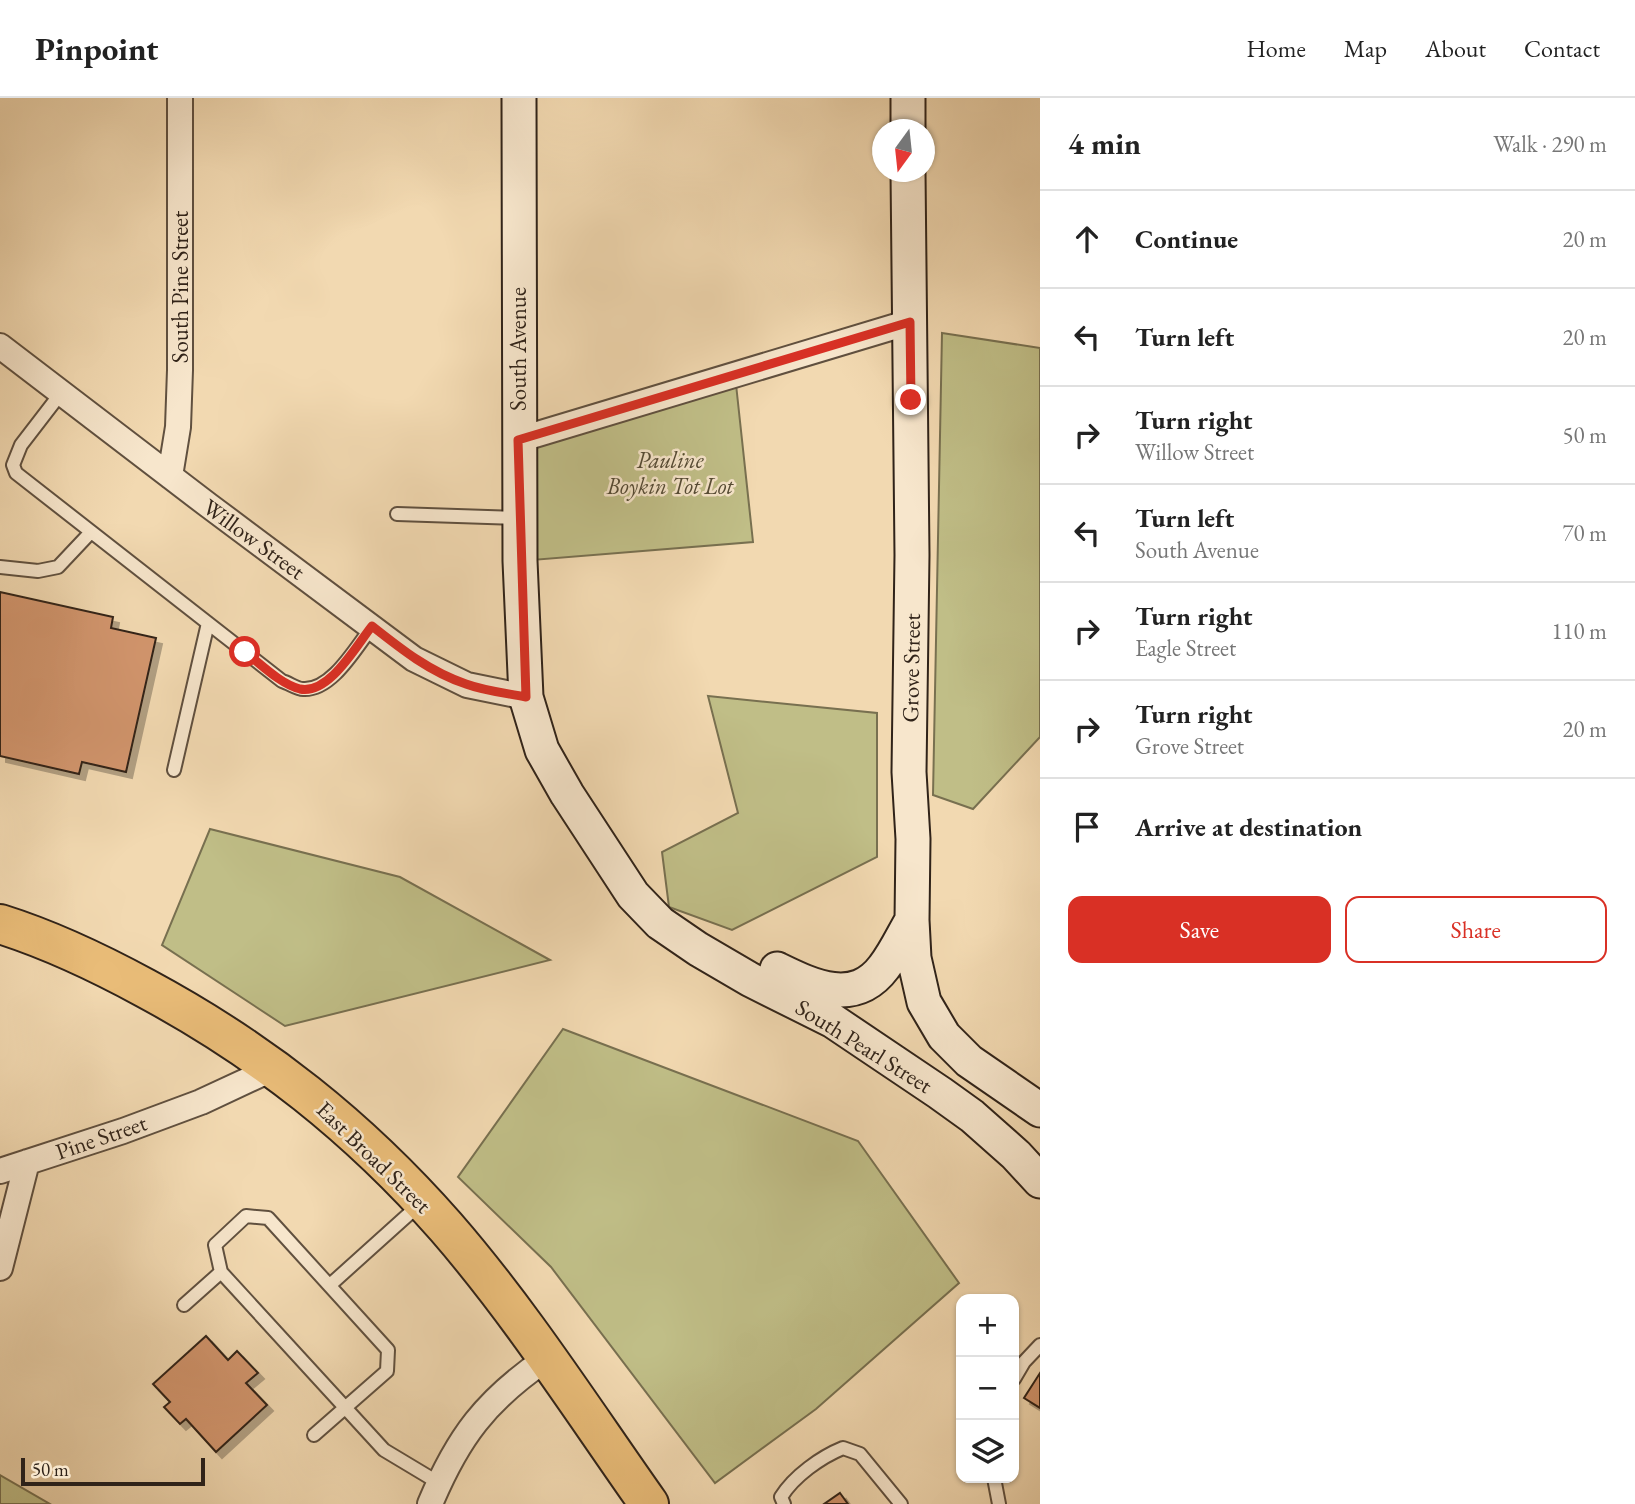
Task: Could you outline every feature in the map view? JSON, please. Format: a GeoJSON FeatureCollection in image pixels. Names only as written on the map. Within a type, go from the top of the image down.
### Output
{"type":"FeatureCollection","features":[{"type":"Feature","properties":{"kind":"highway","name":"East Broad Street"},"geometry":{"type":"LineString","coordinates":[[0,924],[63,947],[117,972],[201,1018],[274,1068],[341,1120],[423,1202],[494,1285],[649,1504]]}},
{"type":"Feature","properties":{"kind":"main road","name":"South Avenue"},"geometry":{"type":"LineString","coordinates":[[519,98],[518,440],[526,697],[542,750],[567,794],[642,904]]}},
{"type":"Feature","properties":{"kind":"main road"},"geometry":{"type":"LineString","coordinates":[[908,98],[908,119]]}},
{"type":"Feature","properties":{"kind":"main road","name":"Grove Street"},"geometry":{"type":"LineString","coordinates":[[908,182],[912,555],[909,772],[913,839],[914,958],[924,1002],[944,1036],[969,1061],[1040,1110]]}},
{"type":"Feature","properties":{"kind":"main road"},"geometry":{"type":"LineString","coordinates":[[642,904],[811,986],[843,992],[868,982],[883,969],[912,920]]}},
{"type":"Feature","properties":{"kind":"main road","name":"South Pearl Street"},"geometry":{"type":"LineString","coordinates":[[642,904],[660,923],[698,949],[751,980],[833,1021],[940,1093],[1016,1155],[1040,1181]]}},
{"type":"Feature","properties":{"kind":"street","name":"South Pine Street"},"geometry":{"type":"LineString","coordinates":[[170,476],[178,427],[180,370],[180,98]]}},
{"type":"Feature","properties":{"kind":"street"},"geometry":{"type":"LineString","coordinates":[[518,440],[910,322]]}},
{"type":"Feature","properties":{"kind":"street","name":"Willow Street"},"geometry":{"type":"LineString","coordinates":[[0,346],[414,659],[467,685],[526,697]]}},
{"type":"Feature","properties":{"kind":"street","name":"Pine Street"},"geometry":{"type":"LineString","coordinates":[[0,1268],[27,1162],[201,1102],[274,1068]]}},
{"type":"Feature","properties":{"kind":"street"},"geometry":{"type":"LineString","coordinates":[[0,1171],[27,1162]]}},
{"type":"Feature","properties":{"kind":"street"},"geometry":{"type":"LineString","coordinates":[[435,1493],[461,1440],[490,1404],[519,1378],[546,1359]]}},
{"type":"Feature","properties":{"kind":"lane"},"geometry":{"type":"LineString","coordinates":[[61,393],[22,445],[13,465],[16,473],[282,681],[302,689],[323,686],[334,676],[372,626]]}},
{"type":"Feature","properties":{"kind":"lane"},"geometry":{"type":"LineString","coordinates":[[397,514],[520,518]]}},
{"type":"Feature","properties":{"kind":"lane"},"geometry":{"type":"LineString","coordinates":[[0,567],[38,570],[58,567],[91,532]]}},
{"type":"Feature","properties":{"kind":"lane"},"geometry":{"type":"LineString","coordinates":[[174,770],[208,623]]}},
{"type":"Feature","properties":{"kind":"lane"},"geometry":{"type":"LineString","coordinates":[[330,1285],[423,1202]]}},
{"type":"Feature","properties":{"kind":"lane"},"geometry":{"type":"LineString","coordinates":[[314,1435],[345,1408],[387,1371],[388,1350],[268,1217],[246,1216],[215,1245],[221,1272],[345,1408],[384,1450],[435,1493]]}},
{"type":"Feature","properties":{"kind":"lane"},"geometry":{"type":"LineString","coordinates":[[184,1305],[221,1272]]}},
{"type":"Feature","properties":{"kind":"lane"},"geometry":{"type":"LineString","coordinates":[[1019,1371],[1040,1345]]}},
{"type":"Feature","properties":{"kind":"lane"},"geometry":{"type":"LineString","coordinates":[[783,1504],[782,1497],[788,1486],[829,1453],[844,1448],[860,1454],[901,1504]]}},
{"type":"Feature","properties":{"kind":"lane"},"geometry":{"type":"LineString","coordinates":[[995,1483],[999,1504]]}},
{"type":"Feature","properties":{"kind":"green space"},"geometry":{"type":"Polygon","coordinates":[[[942,333],[1040,348],[1040,737],[973,809],[933,795],[942,333]]]}},
{"type":"Feature","properties":{"kind":"green space","name":"Pauline Boykin Tot Lot"},"geometry":{"type":"Polygon","coordinates":[[[735,375],[753,542],[520,561],[518,440],[735,375]]]}},
{"type":"Feature","properties":{"kind":"green space"},"geometry":{"type":"Polygon","coordinates":[[[708,696],[877,713],[877,857],[732,930],[669,907],[662,852],[738,813],[708,696]]]}},
{"type":"Feature","properties":{"kind":"green space"},"geometry":{"type":"Polygon","coordinates":[[[210,829],[400,877],[550,960],[285,1026],[162,945],[210,829]]]}},
{"type":"Feature","properties":{"kind":"green space"},"geometry":{"type":"Polygon","coordinates":[[[563,1029],[858,1141],[959,1283],[816,1409],[715,1483],[551,1267],[458,1177],[563,1029]]]}},
{"type":"Feature","properties":{"kind":"green space"},"geometry":{"type":"Polygon","coordinates":[[[0,1475],[50,1504],[0,1504],[0,1475]]]}},
{"type":"Feature","properties":{"kind":"building"},"geometry":{"type":"Polygon","coordinates":[[[0,592],[113,617],[111,628],[156,638],[126,772],[82,762],[79,774],[0,756],[0,592]]]}},
{"type":"Feature","properties":{"kind":"building"},"geometry":{"type":"Polygon","coordinates":[[[206,1336],[228,1360],[237,1351],[258,1373],[246,1383],[267,1405],[216,1452],[186,1419],[180,1424],[164,1407],[170,1402],[153,1384],[206,1336]]]}},
{"type":"Feature","properties":{"kind":"building"},"geometry":{"type":"Polygon","coordinates":[[[1040,1373],[1040,1408],[1024,1398],[1040,1373]]]}},
{"type":"Feature","properties":{"kind":"building"},"geometry":{"type":"Polygon","coordinates":[[[840,1493],[848,1504],[824,1504],[840,1493]]]}},
{"type":"Feature","properties":{"kind":"route"},"geometry":{"type":"LineString","coordinates":[[245,652],[282,681],[302,689],[323,686],[334,676],[372,626],[414,659],[441,674],[467,685],[526,697],[518,440],[910,322],[911,400]]}}]}
